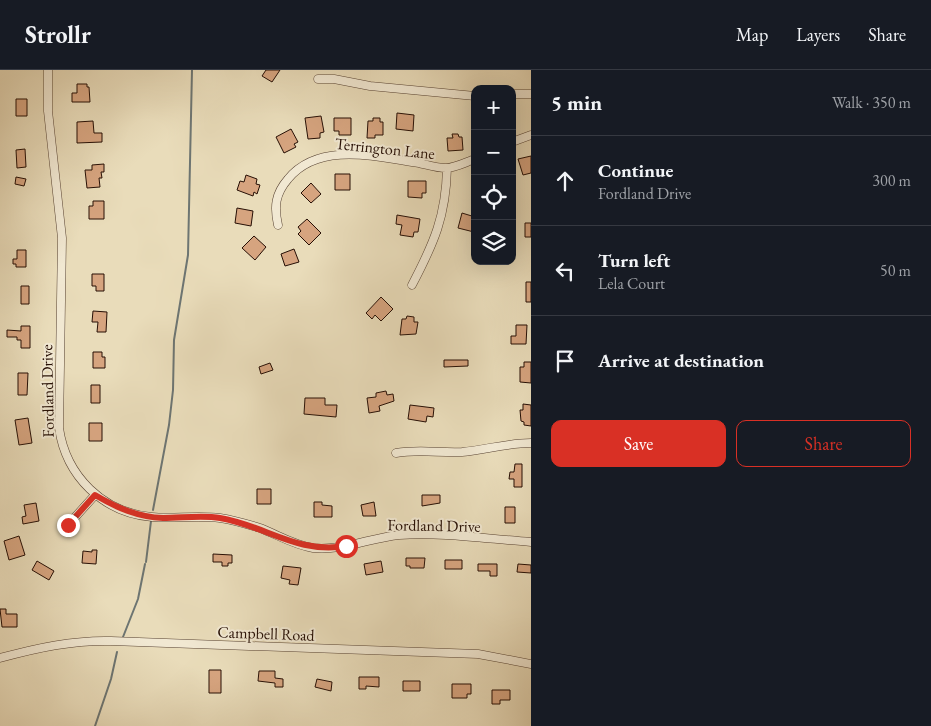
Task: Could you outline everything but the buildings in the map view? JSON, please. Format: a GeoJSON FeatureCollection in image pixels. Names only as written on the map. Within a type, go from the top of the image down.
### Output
{"type":"FeatureCollection","features":[{"type":"Feature","properties":{"kind":"street","name":"Fordland Drive"},"geometry":{"type":"LineString","coordinates":[[48,70],[48,111],[62,238],[59,428],[64,451],[70,465],[95,495],[118,508],[141,516],[219,518],[260,528],[290,542],[313,548],[336,547],[401,535],[531,542]]}},
{"type":"Feature","properties":{"kind":"street"},"geometry":{"type":"LineString","coordinates":[[318,79],[334,79],[370,86],[471,96]]}},
{"type":"Feature","properties":{"kind":"street"},"geometry":{"type":"LineString","coordinates":[[516,94],[531,94]]}},
{"type":"Feature","properties":{"kind":"street"},"geometry":{"type":"LineString","coordinates":[[516,141],[531,135]]}},
{"type":"Feature","properties":{"kind":"street","name":"Terrington Lane"},"geometry":{"type":"LineString","coordinates":[[278,225],[274,207],[282,186],[303,165],[322,157],[368,157],[447,168],[471,160]]}},
{"type":"Feature","properties":{"kind":"street"},"geometry":{"type":"LineString","coordinates":[[412,285],[443,214],[446,199],[447,168]]}},
{"type":"Feature","properties":{"kind":"street"},"geometry":{"type":"LineString","coordinates":[[396,453],[415,449],[461,452],[504,444],[531,444]]}},
{"type":"Feature","properties":{"kind":"street"},"geometry":{"type":"LineString","coordinates":[[68,525],[95,495]]}},
{"type":"Feature","properties":{"kind":"street","name":"Campbell Road"},"geometry":{"type":"LineString","coordinates":[[0,658],[44,647],[105,641],[478,654],[531,664]]}},
{"type":"Feature","properties":{"kind":"waterway"},"geometry":{"type":"LineString","coordinates":[[153,510],[169,425],[173,390],[174,340],[188,255],[192,70]]}},
{"type":"Feature","properties":{"kind":"waterway"},"geometry":{"type":"LineString","coordinates":[[146,562],[151,521]]}},
{"type":"Feature","properties":{"kind":"waterway"},"geometry":{"type":"LineString","coordinates":[[123,637],[138,599],[145,564]]}},
{"type":"Feature","properties":{"kind":"waterway"},"geometry":{"type":"LineString","coordinates":[[95,726],[111,679],[117,652]]}},
{"type":"Feature","properties":{"kind":"route"},"geometry":{"type":"LineString","coordinates":[[68,525],[95,495],[109,504],[141,516],[219,518],[260,528],[302,546],[325,548],[346,546]]}}]}
